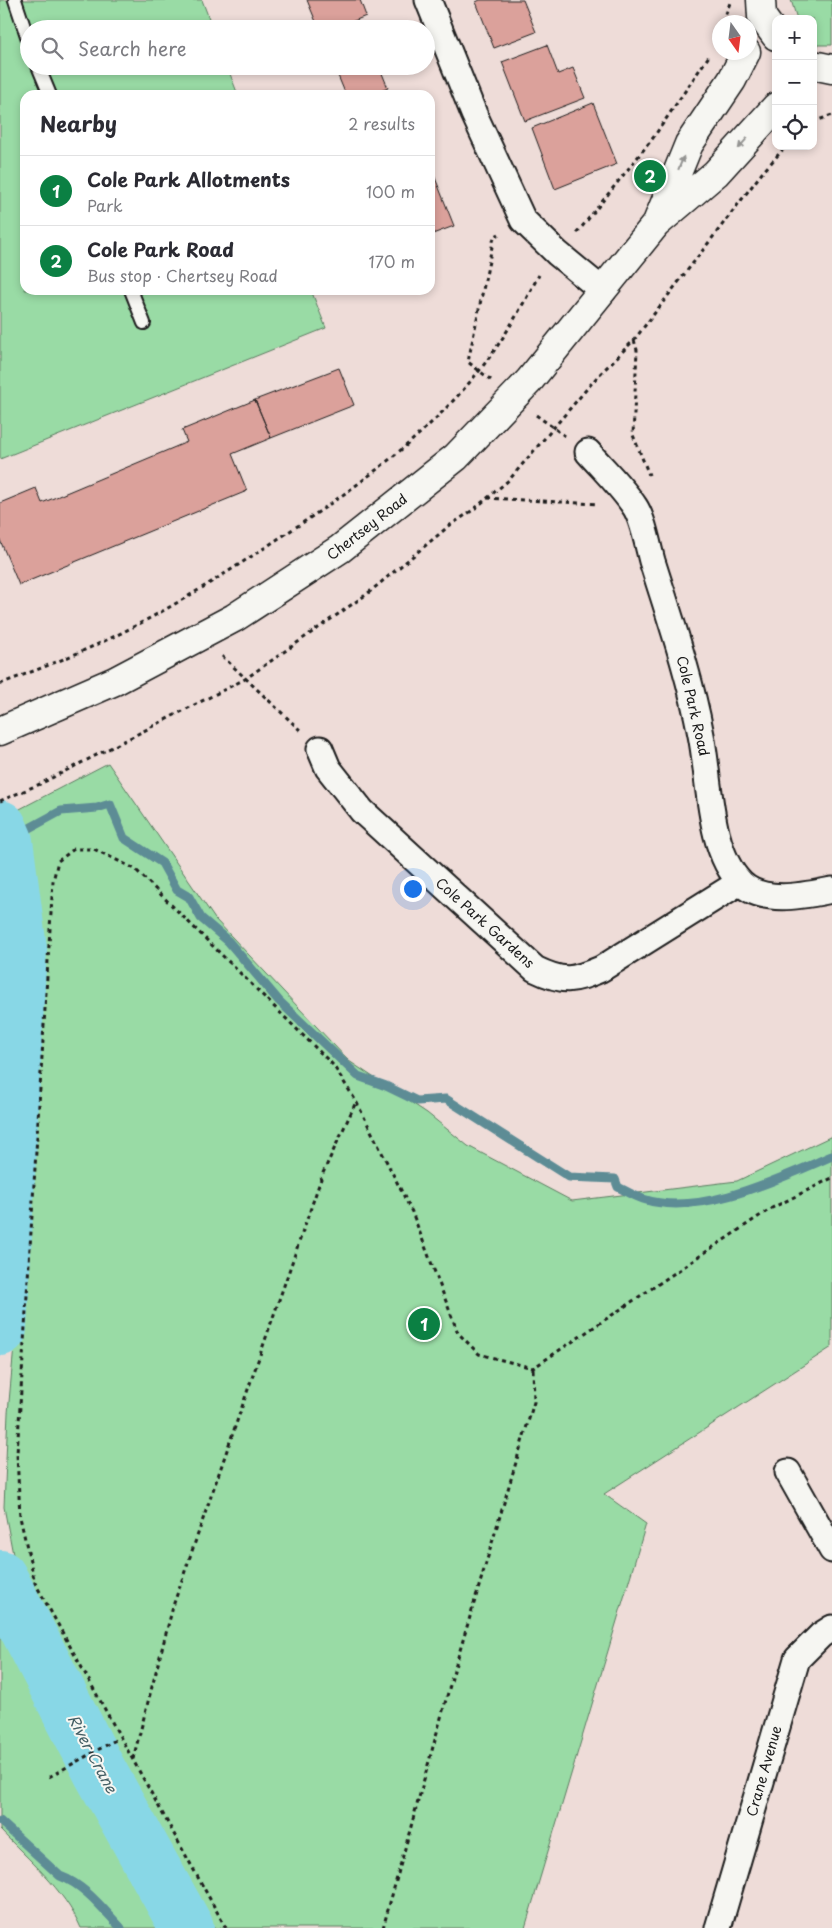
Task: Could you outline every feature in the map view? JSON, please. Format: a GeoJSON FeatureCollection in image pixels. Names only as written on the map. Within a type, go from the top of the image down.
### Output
{"type":"FeatureCollection","features":[{"type":"Feature","properties":{"kind":"highway"},"geometry":{"type":"LineString","coordinates":[[757,33],[766,17]]}},
{"type":"Feature","properties":{"kind":"highway","name":"Chertsey Road"},"geometry":{"type":"LineString","coordinates":[[656,224],[689,144],[732,80],[742,60]]}},
{"type":"Feature","properties":{"kind":"highway","name":"Chertsey Road"},"geometry":{"type":"LineString","coordinates":[[0,731],[115,681],[203,637],[266,599],[340,549],[456,457],[529,381],[656,224],[716,173],[772,111]]}},
{"type":"Feature","properties":{"kind":"street"},"geometry":{"type":"LineString","coordinates":[[428,0],[474,114],[523,220],[558,254],[603,291]]}},
{"type":"Feature","properties":{"kind":"street","name":"Cole Park Road"},"geometry":{"type":"LineString","coordinates":[[588,452],[634,505],[682,657],[701,735],[712,806],[723,856],[740,882]]}},
{"type":"Feature","properties":{"kind":"street","name":"Cole Park Gardens"},"geometry":{"type":"LineString","coordinates":[[320,748],[328,768],[362,811],[535,969],[555,979],[579,978],[601,969],[740,882]]}},
{"type":"Feature","properties":{"kind":"street"},"geometry":{"type":"LineString","coordinates":[[740,882],[746,888],[766,894],[796,896],[832,890]]}},
{"type":"Feature","properties":{"kind":"street"},"geometry":{"type":"LineString","coordinates":[[788,1472],[832,1550]]}},
{"type":"Feature","properties":{"kind":"street","name":"Crane Avenue"},"geometry":{"type":"LineString","coordinates":[[718,1928],[797,1659],[821,1634],[832,1628]]}},
{"type":"Feature","properties":{"kind":"lane"},"geometry":{"type":"LineString","coordinates":[[15,0],[22,20]]}},
{"type":"Feature","properties":{"kind":"lane"},"geometry":{"type":"LineString","coordinates":[[42,75],[48,90]]}},
{"type":"Feature","properties":{"kind":"lane"},"geometry":{"type":"LineString","coordinates":[[133,295],[144,323]]}},
{"type":"Feature","properties":{"kind":"path"},"geometry":{"type":"LineString","coordinates":[[726,15],[731,0]]}},
{"type":"Feature","properties":{"kind":"path"},"geometry":{"type":"LineString","coordinates":[[573,237],[653,138],[706,61]]}},
{"type":"Feature","properties":{"kind":"path"},"geometry":{"type":"LineString","coordinates":[[817,121],[832,115]]}},
{"type":"Feature","properties":{"kind":"path"},"geometry":{"type":"LineString","coordinates":[[0,801],[40,784],[245,679],[367,594],[509,480],[597,377],[634,340],[762,173],[782,150]]}},
{"type":"Feature","properties":{"kind":"path"},"geometry":{"type":"LineString","coordinates":[[487,377],[468,362],[494,237],[502,233]]}},
{"type":"Feature","properties":{"kind":"path"},"geometry":{"type":"LineString","coordinates":[[0,684],[65,659],[116,636],[228,573],[318,513],[406,448],[479,371],[507,332],[544,267]]}},
{"type":"Feature","properties":{"kind":"path"},"geometry":{"type":"LineString","coordinates":[[486,498],[634,505],[649,475],[633,435],[636,350],[634,340]]}},
{"type":"Feature","properties":{"kind":"path"},"geometry":{"type":"LineString","coordinates":[[531,412],[564,435]]}},
{"type":"Feature","properties":{"kind":"path"},"geometry":{"type":"LineString","coordinates":[[203,637],[245,679],[320,748]]}},
{"type":"Feature","properties":{"kind":"path"},"geometry":{"type":"LineString","coordinates":[[226,1928],[35,1583],[20,1517],[17,1454],[53,881],[58,861],[74,849],[94,849],[135,869],[333,1065],[356,1101],[412,1212],[458,1333],[480,1354],[533,1368],[770,1209],[832,1178]]}},
{"type":"Feature","properties":{"kind":"path"},"geometry":{"type":"LineString","coordinates":[[133,1759],[174,1602],[323,1173],[356,1101]]}},
{"type":"Feature","properties":{"kind":"path"},"geometry":{"type":"LineString","coordinates":[[383,1928],[455,1667],[534,1402],[533,1368]]}},
{"type":"Feature","properties":{"kind":"path"},"geometry":{"type":"LineString","coordinates":[[49,1777],[121,1737]]}},
{"type":"Feature","properties":{"kind":"green space"},"geometry":{"type":"Polygon","coordinates":[[[0,0],[202,0],[210,20],[20,20],[20,75],[230,75],[236,90],[20,90],[20,295],[313,295],[326,328],[0,459],[0,0]]]}},
{"type":"Feature","properties":{"kind":"green space"},"geometry":{"type":"Polygon","coordinates":[[[791,0],[832,0],[832,45],[817,45],[817,15],[796,15],[791,0]]]}},
{"type":"Feature","properties":{"kind":"green space"},"geometry":{"type":"Polygon","coordinates":[[[108,763],[215,919],[349,1061],[427,1113],[468,1146],[572,1201],[737,1181],[832,1136],[832,1347],[604,1494],[646,1524],[525,1928],[210,1928],[203,1912],[115,1770],[61,1672],[19,1586],[4,1507],[8,1413],[18,1302],[30,1092],[34,948],[0,1132],[0,847],[22,850],[16,811],[108,763]]]}},
{"type":"Feature","properties":{"kind":"green space"},"geometry":{"type":"Polygon","coordinates":[[[0,1621],[168,1928],[81,1928],[56,1888],[0,1830],[0,1621]]]}},
{"type":"Feature","properties":{"kind":"building"},"geometry":{"type":"Polygon","coordinates":[[[307,0],[360,0],[366,16],[356,20],[315,20],[307,0]]]}},
{"type":"Feature","properties":{"kind":"building"},"geometry":{"type":"Polygon","coordinates":[[[480,0],[523,0],[536,32],[494,48],[476,2],[480,0]]]}},
{"type":"Feature","properties":{"kind":"building"},"geometry":{"type":"Polygon","coordinates":[[[547,45],[558,74],[573,68],[585,98],[525,121],[502,62],[547,45]]]}},
{"type":"Feature","properties":{"kind":"building"},"geometry":{"type":"Polygon","coordinates":[[[338,75],[383,75],[388,88],[383,90],[344,90],[338,75]]]}},
{"type":"Feature","properties":{"kind":"building"},"geometry":{"type":"Polygon","coordinates":[[[593,103],[617,164],[555,189],[532,128],[593,103]]]}},
{"type":"Feature","properties":{"kind":"building"},"geometry":{"type":"Polygon","coordinates":[[[435,178],[454,226],[435,233],[435,178]]]}},
{"type":"Feature","properties":{"kind":"building"},"geometry":{"type":"Polygon","coordinates":[[[339,368],[354,405],[271,438],[255,400],[339,368]]]}},
{"type":"Feature","properties":{"kind":"building"},"geometry":{"type":"Polygon","coordinates":[[[255,400],[271,438],[232,454],[247,491],[19,585],[0,540],[0,503],[36,488],[42,503],[187,442],[182,430],[255,400]]]}},
{"type":"Feature","properties":{"kind":"waterway"},"geometry":{"type":"LineString","coordinates":[[6,841],[61,811],[97,808],[110,804],[124,838],[162,863],[177,890],[189,897],[201,918],[228,941],[279,1001],[358,1076],[386,1086],[417,1101],[446,1099],[569,1177],[615,1179],[618,1187],[643,1199],[665,1204],[689,1203],[714,1200],[739,1193],[789,1175],[832,1156]]}},
{"type":"Feature","properties":{"kind":"waterway","name":"River Crane"},"geometry":{"type":"LineString","coordinates":[[0,827],[6,841],[20,949],[0,1329]]}},
{"type":"Feature","properties":{"kind":"waterway"},"geometry":{"type":"LineString","coordinates":[[0,900],[12,890]]}},
{"type":"Feature","properties":{"kind":"waterway","name":"River Crane"},"geometry":{"type":"LineString","coordinates":[[0,1577],[99,1770],[187,1928]]}},
{"type":"Feature","properties":{"kind":"waterway"},"geometry":{"type":"LineString","coordinates":[[0,1821],[60,1876],[86,1891],[121,1928]]}},
{"type":"Feature","properties":{"kind":"place","name":"Cole Park Road"},"geometry":{"type":"Point","coordinates":[650,176]}},
{"type":"Feature","properties":{"kind":"place","name":"Cole Park Allotments"},"geometry":{"type":"Point","coordinates":[424,1324]}}]}
